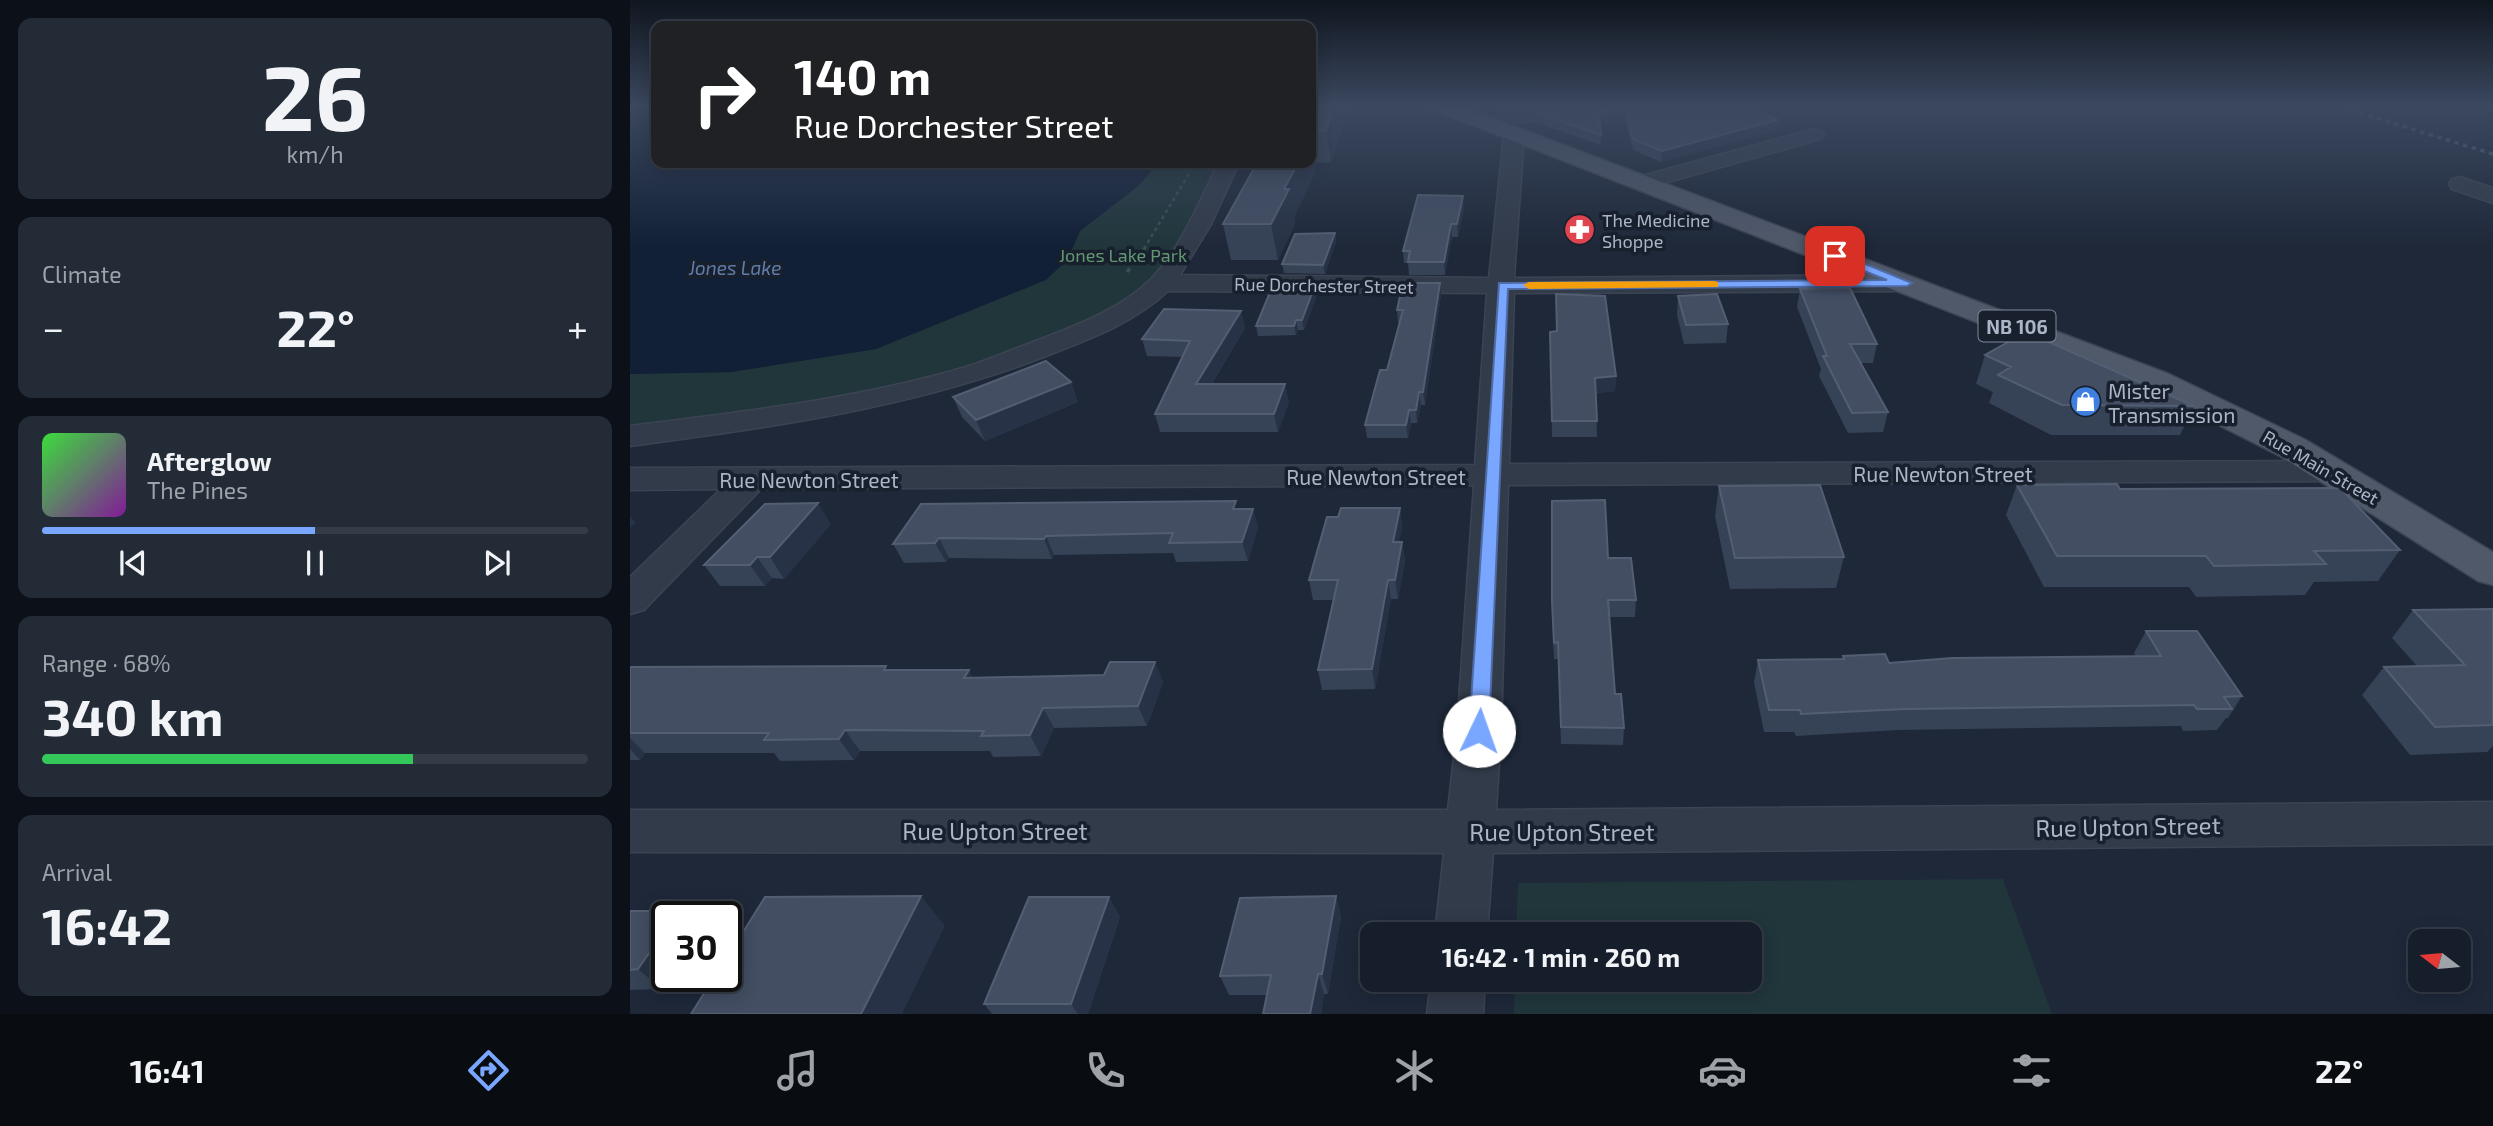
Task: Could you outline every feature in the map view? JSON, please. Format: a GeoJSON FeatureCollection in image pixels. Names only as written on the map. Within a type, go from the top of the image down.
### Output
{"type":"FeatureCollection","features":[{"type":"Feature","properties":{"kind":"main road","name":"Rue Main Street"},"geometry":{"type":"LineString","coordinates":[[1561,152],[2157,381],[2293,448],[2493,571]]}},
{"type":"Feature","properties":{"kind":"street"},"geometry":{"type":"LineString","coordinates":[[1462,922],[1479,731],[1503,285],[1502,152]]}},
{"type":"Feature","properties":{"kind":"street"},"geometry":{"type":"LineString","coordinates":[[1643,183],[1752,152]]}},
{"type":"Feature","properties":{"kind":"street"},"geometry":{"type":"LineString","coordinates":[[630,436],[747,421],[898,392],[972,374],[1087,331],[1132,305],[1161,283],[1182,252],[1226,168]]}},
{"type":"Feature","properties":{"kind":"street"},"geometry":{"type":"LineString","coordinates":[[2459,184],[2493,196]]}},
{"type":"Feature","properties":{"kind":"street","name":"Rue Dorchester Street"},"geometry":{"type":"LineString","coordinates":[[1161,283],[1907,283]]}},
{"type":"Feature","properties":{"kind":"street","name":"Rue Newton Street"},"geometry":{"type":"LineString","coordinates":[[630,479],[2331,471]]}},
{"type":"Feature","properties":{"kind":"street"},"geometry":{"type":"LineString","coordinates":[[630,600],[751,479]]}},
{"type":"Feature","properties":{"kind":"street","name":"Rue Upton Street"},"geometry":{"type":"LineString","coordinates":[[630,831],[1469,832],[2493,823]]}},
{"type":"Feature","properties":{"kind":"street"},"geometry":{"type":"LineString","coordinates":[[1455,1014],[1457,992]]}},
{"type":"Feature","properties":{"kind":"path"},"geometry":{"type":"LineString","coordinates":[[1121,278],[1138,260],[1193,168]]}},
{"type":"Feature","properties":{"kind":"green space","name":"Jones Lake Park"},"geometry":{"type":"Polygon","coordinates":[[[1154,168],[1226,168],[1182,252],[1132,305],[972,374],[630,436],[630,374],[731,372],[876,349],[1067,260],[1080,231],[1138,186],[1154,168]]]}},
{"type":"Feature","properties":{"kind":"green space"},"geometry":{"type":"Polygon","coordinates":[[[2003,879],[2052,1014],[1514,1014],[1515,992],[1762,992],[1762,922],[1516,922],[1518,883],[2003,879]]]}},
{"type":"Feature","properties":{"kind":"water","name":"Jones Lake"},"geometry":{"type":"Polygon","coordinates":[[[630,152],[651,152],[651,168],[1154,168],[1138,186],[1080,231],[1067,260],[1046,280],[876,349],[731,372],[630,374],[630,152]]]}},
{"type":"Feature","properties":{"kind":"building"},"geometry":{"type":"Polygon","coordinates":[[[1254,168],[1295,168],[1284,189],[1289,189],[1271,224],[1223,224],[1254,168]]]}},
{"type":"Feature","properties":{"kind":"building"},"geometry":{"type":"Polygon","coordinates":[[[1418,195],[1463,196],[1457,224],[1451,224],[1444,262],[1408,262],[1410,251],[1403,251],[1418,195]]]}},
{"type":"Feature","properties":{"kind":"building"},"geometry":{"type":"Polygon","coordinates":[[[1335,233],[1323,265],[1282,264],[1295,234],[1335,233]]]}},
{"type":"Feature","properties":{"kind":"building"},"geometry":{"type":"Polygon","coordinates":[[[1403,283],[1440,283],[1423,392],[1419,392],[1416,410],[1409,410],[1406,425],[1365,425],[1380,370],[1387,370],[1403,310],[1397,310],[1403,283]]]}},
{"type":"Feature","properties":{"kind":"building"},"geometry":{"type":"Polygon","coordinates":[[[1273,285],[1315,285],[1302,320],[1296,320],[1294,326],[1256,326],[1273,285]]]}},
{"type":"Feature","properties":{"kind":"building"},"geometry":{"type":"Polygon","coordinates":[[[1850,288],[1877,344],[1850,344],[1888,412],[1852,413],[1823,356],[1827,356],[1800,289],[1850,288]]]}},
{"type":"Feature","properties":{"kind":"building"},"geometry":{"type":"Polygon","coordinates":[[[1556,294],[1605,296],[1616,376],[1595,378],[1597,421],[1552,421],[1550,332],[1557,331],[1556,294]]]}},
{"type":"Feature","properties":{"kind":"building"},"geometry":{"type":"Polygon","coordinates":[[[1717,294],[1728,324],[1686,325],[1678,296],[1717,294]]]}},
{"type":"Feature","properties":{"kind":"building"},"geometry":{"type":"Polygon","coordinates":[[[1164,309],[1241,311],[1196,384],[1285,384],[1274,414],[1155,414],[1190,341],[1142,339],[1164,309]]]}},
{"type":"Feature","properties":{"kind":"building"},"geometry":{"type":"Polygon","coordinates":[[[2026,332],[2194,406],[2062,405],[1998,375],[2011,367],[1985,355],[2026,332]]]}},
{"type":"Feature","properties":{"kind":"building"},"geometry":{"type":"Polygon","coordinates":[[[1046,361],[1071,382],[976,420],[953,397],[1046,361]]]}},
{"type":"Feature","properties":{"kind":"building"},"geometry":{"type":"Polygon","coordinates":[[[2117,484],[2120,489],[2340,488],[2400,550],[2314,551],[2326,564],[2214,566],[2206,556],[2057,556],[2017,485],[2117,484]]]}},
{"type":"Feature","properties":{"kind":"building"},"geometry":{"type":"Polygon","coordinates":[[[1820,485],[1844,557],[1735,558],[1719,486],[1820,485]]]}},
{"type":"Feature","properties":{"kind":"building"},"geometry":{"type":"Polygon","coordinates":[[[1605,500],[1608,558],[1631,558],[1636,600],[1608,600],[1615,694],[1621,694],[1624,728],[1561,727],[1558,642],[1554,643],[1552,601],[1552,501],[1605,500]]]}},
{"type":"Feature","properties":{"kind":"building"},"geometry":{"type":"Polygon","coordinates":[[[1236,501],[1233,509],[1253,509],[1242,542],[1169,543],[1173,533],[1046,536],[1044,539],[939,538],[935,543],[893,544],[921,504],[1236,501]]]}},
{"type":"Feature","properties":{"kind":"building"},"geometry":{"type":"Polygon","coordinates":[[[818,503],[770,557],[757,557],[750,565],[704,565],[765,504],[818,503]]]}},
{"type":"Feature","properties":{"kind":"building"},"geometry":{"type":"Polygon","coordinates":[[[1341,508],[1400,508],[1393,542],[1402,542],[1395,580],[1388,580],[1372,669],[1318,670],[1338,580],[1309,580],[1327,517],[1338,517],[1341,508]]]}},
{"type":"Feature","properties":{"kind":"building"},"geometry":{"type":"Polygon","coordinates":[[[2493,609],[2493,725],[2435,727],[2384,667],[2465,665],[2413,610],[2493,609]]]}},
{"type":"Feature","properties":{"kind":"building"},"geometry":{"type":"Polygon","coordinates":[[[2146,631],[2197,631],[2242,696],[2224,697],[2232,709],[2197,709],[2194,705],[1906,709],[1801,714],[1800,710],[1769,710],[1758,660],[1844,659],[1843,656],[1885,654],[1889,663],[1952,658],[2161,656],[2146,631]]]}},
{"type":"Feature","properties":{"kind":"building"},"geometry":{"type":"Polygon","coordinates":[[[1110,662],[1155,662],[1138,706],[1043,708],[1030,735],[981,736],[984,731],[845,730],[839,739],[764,740],[769,733],[630,733],[630,667],[886,666],[884,670],[969,670],[964,678],[1104,675],[1110,662]]]}},
{"type":"Feature","properties":{"kind":"building"},"geometry":{"type":"Polygon","coordinates":[[[921,896],[861,1014],[691,1014],[705,992],[742,992],[742,934],[765,897],[921,896]]]}},
{"type":"Feature","properties":{"kind":"building"},"geometry":{"type":"Polygon","coordinates":[[[1336,896],[1322,974],[1318,974],[1310,1014],[1263,1014],[1271,975],[1220,976],[1240,898],[1336,896]]]}},
{"type":"Feature","properties":{"kind":"building"},"geometry":{"type":"Polygon","coordinates":[[[1029,897],[1109,897],[1071,1004],[984,1004],[1029,897]]]}},
{"type":"Feature","properties":{"kind":"building"},"geometry":{"type":"Polygon","coordinates":[[[630,911],[651,911],[651,950],[638,969],[630,970],[630,911]]]}},
{"type":"Feature","properties":{"kind":"railway"},"geometry":{"type":"LineString","coordinates":[[2488,152],[2493,154]]}},
{"type":"Feature","properties":{"kind":"slow traffic"},"geometry":{"type":"LineString","coordinates":[[1529,285],[1714,284]]}},
{"type":"Feature","properties":{"kind":"place","name":"The Medicine Shoppe"},"geometry":{"type":"Point","coordinates":[1579,230]}},
{"type":"Feature","properties":{"kind":"place","name":"Mister Transmission"},"geometry":{"type":"Point","coordinates":[2085,402]}},
{"type":"Feature","properties":{"kind":"route"},"geometry":{"type":"LineString","coordinates":[[1479,731],[1503,285],[1907,283],[1835,256]]}}]}
